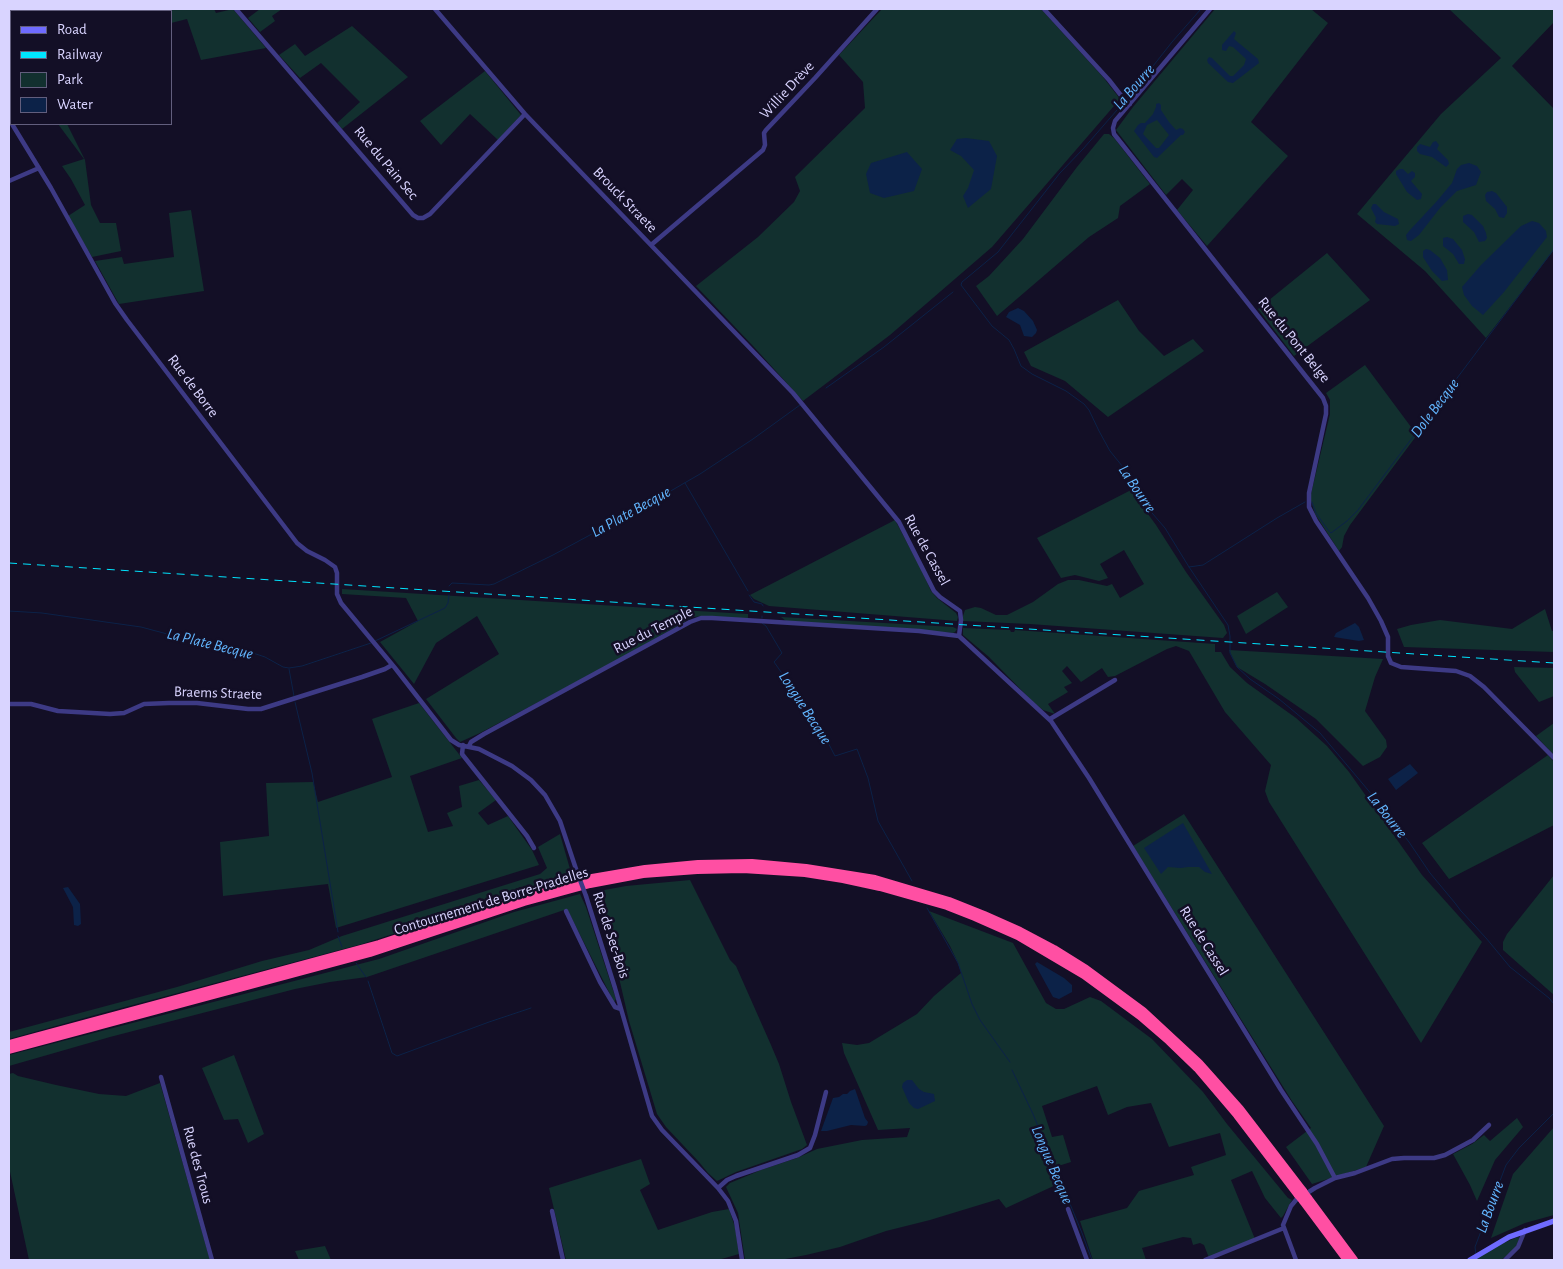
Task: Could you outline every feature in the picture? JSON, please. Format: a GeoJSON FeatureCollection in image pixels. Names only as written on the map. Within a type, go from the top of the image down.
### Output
{"type":"FeatureCollection","features":[{"type":"Feature","properties":{"kind":"highway"},"geometry":{"type":"LineString","coordinates":[[9,1044],[379,944],[532,894],[592,878],[644,869],[698,864],[760,864],[806,868],[867,878],[949,901],[1027,934],[1086,969],[1118,991],[1149,1016],[1204,1068],[1245,1115],[1346,1260]]}},
{"type":"Feature","properties":{"kind":"highway","name":"Contournement de Borre-Pradelles"},"geometry":{"type":"LineString","coordinates":[[9,1050],[377,951],[539,897],[590,884],[643,874],[681,870],[743,869],[797,872],[880,886],[946,906],[1018,936],[1084,975],[1134,1011],[1191,1063],[1237,1115],[1303,1196]]}},
{"type":"Feature","properties":{"kind":"highway"},"geometry":{"type":"LineString","coordinates":[[1303,1196],[1354,1260]]}},
{"type":"Feature","properties":{"kind":"main road"},"geometry":{"type":"LineString","coordinates":[[1474,1257],[1501,1241],[1554,1221]]}},
{"type":"Feature","properties":{"kind":"street","name":"Rue du Pain Sec"},"geometry":{"type":"LineString","coordinates":[[236,9],[412,214],[418,218],[425,218],[430,214],[525,114]]}},
{"type":"Feature","properties":{"kind":"street","name":"Brouck Straete"},"geometry":{"type":"LineString","coordinates":[[435,9],[525,114],[802,403]]}},
{"type":"Feature","properties":{"kind":"street","name":"Willie Drève"},"geometry":{"type":"LineString","coordinates":[[651,245],[763,150],[766,130],[877,9]]}},
{"type":"Feature","properties":{"kind":"street"},"geometry":{"type":"LineString","coordinates":[[1044,9],[1129,103]]}},
{"type":"Feature","properties":{"kind":"street","name":"Rue du Pont Belge"},"geometry":{"type":"LineString","coordinates":[[1210,9],[1129,103],[1114,124],[1115,137],[1324,398],[1326,414],[1308,493],[1309,507],[1316,521],[1380,618],[1387,635],[1390,662],[1400,668],[1453,670],[1470,676],[1484,687],[1554,758]]}},
{"type":"Feature","properties":{"kind":"street","name":"Rue de Borre"},"geometry":{"type":"LineString","coordinates":[[13,125],[122,313],[297,543],[335,567],[339,599],[374,642]]}},
{"type":"Feature","properties":{"kind":"street"},"geometry":{"type":"LineString","coordinates":[[9,181],[39,168]]}},
{"type":"Feature","properties":{"kind":"street","name":"Rue de Cassel"},"geometry":{"type":"LineString","coordinates":[[802,403],[899,522],[934,591],[960,611],[959,636],[1050,719],[1089,778],[1315,1142],[1335,1178]]}},
{"type":"Feature","properties":{"kind":"street","name":"Rue du Temple"},"geometry":{"type":"LineString","coordinates":[[469,746],[471,742],[484,734],[690,622],[701,618],[924,632],[959,636]]}},
{"type":"Feature","properties":{"kind":"street","name":"Rue de Sec-Bois"},"geometry":{"type":"LineString","coordinates":[[374,642],[451,740],[457,744],[482,750],[528,777],[543,792],[558,817],[586,896],[646,1098],[654,1118],[664,1132],[718,1188],[728,1201],[735,1217],[742,1260]]}},
{"type":"Feature","properties":{"kind":"street","name":"Braems Straete"},"geometry":{"type":"LineString","coordinates":[[9,704],[31,704],[58,712],[107,714],[124,713],[144,704],[159,703],[197,703],[261,709],[362,677],[392,665]]}},
{"type":"Feature","properties":{"kind":"street"},"geometry":{"type":"LineString","coordinates":[[1050,719],[1115,680]]}},
{"type":"Feature","properties":{"kind":"street"},"geometry":{"type":"LineString","coordinates":[[463,745],[462,754],[527,836],[534,848]]}},
{"type":"Feature","properties":{"kind":"street","name":"Rue de Sec-Bois"},"geometry":{"type":"LineString","coordinates":[[566,911],[602,986],[615,1008],[621,1009]]}},
{"type":"Feature","properties":{"kind":"street","name":"Rue des Trous"},"geometry":{"type":"LineString","coordinates":[[161,1077],[212,1260]]}},
{"type":"Feature","properties":{"kind":"street"},"geometry":{"type":"LineString","coordinates":[[718,1188],[736,1176],[798,1155],[810,1148],[826,1092]]}},
{"type":"Feature","properties":{"kind":"street"},"geometry":{"type":"LineString","coordinates":[[1296,1260],[1284,1228],[1284,1222],[1294,1202],[1335,1178],[1396,1158],[1439,1157],[1469,1143],[1489,1126]]}},
{"type":"Feature","properties":{"kind":"street"},"geometry":{"type":"LineString","coordinates":[[1068,1209],[1086,1260]]}},
{"type":"Feature","properties":{"kind":"street"},"geometry":{"type":"LineString","coordinates":[[552,1211],[563,1260]]}},
{"type":"Feature","properties":{"kind":"street"},"geometry":{"type":"LineString","coordinates":[[1205,1260],[1284,1228]]}},
{"type":"Feature","properties":{"kind":"street"},"geometry":{"type":"LineString","coordinates":[[1505,1260],[1518,1247],[1526,1230]]}},
{"type":"Feature","properties":{"kind":"green space"},"geometry":{"type":"Polygon","coordinates":[[[9,9],[214,9],[216,13],[233,9],[266,48],[201,60],[187,19],[172,23],[172,10],[10,10],[9,30],[9,9]]]}},
{"type":"Feature","properties":{"kind":"green space"},"geometry":{"type":"Polygon","coordinates":[[[260,9],[282,9],[272,16],[275,21],[260,32],[248,18],[260,9]]]}},
{"type":"Feature","properties":{"kind":"green space"},"geometry":{"type":"Polygon","coordinates":[[[882,9],[1041,9],[1103,77],[1120,99],[992,247],[890,335],[803,401],[696,286],[758,237],[794,202],[800,191],[795,177],[865,108],[863,82],[839,55],[882,9]]]}},
{"type":"Feature","properties":{"kind":"green space"},"geometry":{"type":"Polygon","coordinates":[[[1215,9],[1311,9],[1328,23],[1251,122],[1288,156],[1207,246],[1177,210],[1193,190],[1182,179],[1166,195],[1116,130],[1215,9]]]}},
{"type":"Feature","properties":{"kind":"green space"},"geometry":{"type":"Polygon","coordinates":[[[1449,9],[1554,9],[1554,22],[1512,66],[1554,109],[1554,250],[1486,338],[1425,271],[1357,214],[1441,114],[1501,58],[1449,9]]]}},
{"type":"Feature","properties":{"kind":"green space"},"geometry":{"type":"Polygon","coordinates":[[[352,26],[408,77],[342,129],[337,123],[360,102],[321,63],[300,78],[279,55],[295,44],[305,56],[352,26]]]}},
{"type":"Feature","properties":{"kind":"green space"},"geometry":{"type":"Polygon","coordinates":[[[485,71],[521,115],[498,140],[470,114],[441,145],[420,121],[485,71]]]}},
{"type":"Feature","properties":{"kind":"green space"},"geometry":{"type":"Polygon","coordinates":[[[59,125],[68,125],[85,160],[91,205],[100,223],[116,223],[121,251],[92,257],[68,216],[85,205],[62,166],[84,159],[59,125]]]}},
{"type":"Feature","properties":{"kind":"green space"},"geometry":{"type":"Polygon","coordinates":[[[1104,134],[1109,134],[1114,138],[1150,184],[1120,206],[1118,218],[1089,237],[997,316],[976,286],[989,276],[1023,239],[1104,134]]]}},
{"type":"Feature","properties":{"kind":"green space"},"geometry":{"type":"Polygon","coordinates":[[[191,210],[204,291],[119,304],[95,261],[122,257],[124,264],[174,257],[169,213],[191,210]]]}},
{"type":"Feature","properties":{"kind":"green space"},"geometry":{"type":"Polygon","coordinates":[[[1327,253],[1370,300],[1294,356],[1258,309],[1327,253]]]}},
{"type":"Feature","properties":{"kind":"green space"},"geometry":{"type":"Polygon","coordinates":[[[1118,300],[1139,331],[1164,356],[1193,339],[1204,351],[1108,417],[1065,381],[1031,366],[1024,352],[1118,300]]]}},
{"type":"Feature","properties":{"kind":"green space"},"geometry":{"type":"Polygon","coordinates":[[[1365,365],[1417,435],[1350,525],[1339,551],[1315,514],[1310,498],[1330,414],[1330,400],[1326,393],[1365,365]]]}},
{"type":"Feature","properties":{"kind":"green space"},"geometry":{"type":"Polygon","coordinates":[[[1133,489],[1142,506],[1186,572],[1224,625],[1227,633],[1223,638],[963,621],[965,610],[975,607],[996,615],[1007,615],[1033,602],[1058,584],[1068,580],[1079,580],[1107,586],[1112,584],[1120,598],[1144,584],[1124,550],[1100,564],[1108,578],[1099,581],[1075,575],[1061,578],[1037,538],[1133,489]]]}},
{"type":"Feature","properties":{"kind":"green space"},"geometry":{"type":"Polygon","coordinates":[[[895,520],[931,591],[956,613],[957,621],[769,606],[750,595],[895,520]]]}},
{"type":"Feature","properties":{"kind":"green space"},"geometry":{"type":"Polygon","coordinates":[[[342,589],[748,614],[748,619],[707,616],[693,617],[616,661],[460,742],[426,699],[499,654],[477,616],[436,643],[414,684],[380,642],[418,621],[406,598],[342,594],[342,589]]]}},
{"type":"Feature","properties":{"kind":"green space"},"geometry":{"type":"Polygon","coordinates":[[[1277,592],[1288,607],[1246,634],[1237,616],[1277,592]]]}},
{"type":"Feature","properties":{"kind":"green space"},"geometry":{"type":"Polygon","coordinates":[[[1545,609],[1552,631],[1554,631],[1554,652],[1404,647],[1397,629],[1440,620],[1512,629],[1545,609]]]}},
{"type":"Feature","properties":{"kind":"green space"},"geometry":{"type":"Polygon","coordinates":[[[781,617],[953,627],[957,629],[953,633],[786,621],[781,617]]]}},
{"type":"Feature","properties":{"kind":"green space"},"geometry":{"type":"Polygon","coordinates":[[[963,628],[1215,644],[1215,652],[1221,652],[1230,667],[1247,683],[1296,718],[1327,746],[1349,772],[1422,875],[1482,942],[1421,1043],[1269,802],[1265,791],[1271,765],[1225,712],[1189,651],[1176,646],[1115,676],[1108,677],[1102,668],[1081,682],[1067,666],[1062,671],[1072,683],[1064,687],[1068,692],[1048,704],[1055,714],[1043,710],[1033,702],[989,657],[963,635],[963,628]]]}},
{"type":"Feature","properties":{"kind":"green space"},"geometry":{"type":"Polygon","coordinates":[[[1229,650],[1383,659],[1375,677],[1365,711],[1386,740],[1387,747],[1380,757],[1363,766],[1316,719],[1237,667],[1229,650]]]}},
{"type":"Feature","properties":{"kind":"green space"},"geometry":{"type":"Polygon","coordinates":[[[1514,667],[1554,668],[1554,696],[1539,702],[1515,672],[1514,667]]]}},
{"type":"Feature","properties":{"kind":"green space"},"geometry":{"type":"Polygon","coordinates":[[[419,703],[462,758],[410,776],[428,832],[453,826],[447,813],[462,807],[459,786],[479,780],[496,800],[478,813],[488,825],[508,816],[532,850],[539,865],[336,928],[328,884],[223,896],[220,842],[269,836],[266,783],[313,782],[318,802],[392,777],[372,719],[419,703]]]}},
{"type":"Feature","properties":{"kind":"green space"},"geometry":{"type":"Polygon","coordinates":[[[1554,723],[1554,755],[1536,736],[1554,723]]]}},
{"type":"Feature","properties":{"kind":"green space"},"geometry":{"type":"Polygon","coordinates":[[[1548,755],[1554,762],[1554,825],[1449,879],[1422,843],[1548,755]]]}},
{"type":"Feature","properties":{"kind":"green space"},"geometry":{"type":"Polygon","coordinates":[[[1184,814],[1384,1126],[1366,1167],[1312,1184],[1286,1147],[1311,1128],[1292,1101],[1133,846],[1184,814]]]}},
{"type":"Feature","properties":{"kind":"green space"},"geometry":{"type":"Polygon","coordinates":[[[560,834],[572,876],[362,944],[9,1039],[9,1032],[177,987],[262,961],[309,950],[342,936],[540,874],[547,868],[538,847],[560,834]]]}},
{"type":"Feature","properties":{"kind":"green space"},"geometry":{"type":"Polygon","coordinates":[[[1554,875],[1554,995],[1503,950],[1503,942],[1507,934],[1554,875]]]}},
{"type":"Feature","properties":{"kind":"green space"},"geometry":{"type":"Polygon","coordinates":[[[690,880],[730,960],[736,966],[771,1045],[807,1145],[802,1149],[736,1172],[717,1181],[666,1127],[657,1114],[629,1021],[599,891],[626,886],[690,880]]]}},
{"type":"Feature","properties":{"kind":"green space"},"geometry":{"type":"Polygon","coordinates":[[[580,894],[616,999],[614,1002],[567,909],[367,977],[295,989],[110,1037],[9,1066],[9,1055],[379,959],[514,912],[580,894]]]}},
{"type":"Feature","properties":{"kind":"green space"},"geometry":{"type":"Polygon","coordinates":[[[929,911],[1013,943],[1046,1003],[1056,1009],[1064,1009],[1090,997],[1101,1001],[1152,1039],[1203,1092],[1227,1124],[1288,1198],[1292,1200],[1283,1216],[1281,1218],[1265,1198],[1252,1171],[1231,1180],[1255,1239],[1209,1258],[1204,1245],[1200,1243],[1193,1245],[1191,1238],[1183,1237],[1142,1248],[1146,1260],[1093,1260],[1080,1221],[1127,1208],[1139,1191],[1194,1175],[1191,1167],[1226,1155],[1220,1133],[1169,1147],[1151,1103],[1127,1107],[1108,1115],[1097,1086],[1042,1106],[1052,1137],[1063,1135],[1071,1162],[1055,1167],[1060,1183],[1006,1208],[999,1199],[886,1231],[840,1247],[780,1260],[745,1260],[738,1213],[726,1187],[730,1183],[817,1149],[862,1140],[907,1137],[910,1128],[878,1130],[844,1053],[842,1043],[857,1045],[869,1043],[917,1014],[934,996],[961,973],[950,946],[929,911]]]}},
{"type":"Feature","properties":{"kind":"green space"},"geometry":{"type":"Polygon","coordinates":[[[234,1055],[264,1134],[248,1143],[238,1119],[224,1120],[202,1068],[234,1055]]]}},
{"type":"Feature","properties":{"kind":"green space"},"geometry":{"type":"Polygon","coordinates":[[[13,1073],[18,1076],[99,1094],[126,1096],[160,1083],[210,1260],[29,1260],[9,1167],[9,1074],[13,1073]]]}},
{"type":"Feature","properties":{"kind":"green space"},"geometry":{"type":"Polygon","coordinates":[[[1517,1118],[1523,1127],[1495,1160],[1477,1201],[1453,1154],[1484,1135],[1490,1141],[1517,1118]]]}},
{"type":"Feature","properties":{"kind":"green space"},"geometry":{"type":"Polygon","coordinates":[[[1554,1127],[1554,1215],[1525,1223],[1491,1238],[1513,1174],[1554,1127]]]}},
{"type":"Feature","properties":{"kind":"green space"},"geometry":{"type":"Polygon","coordinates":[[[641,1159],[650,1184],[640,1190],[658,1230],[712,1212],[729,1209],[735,1227],[739,1254],[718,1260],[566,1260],[549,1188],[641,1159]]]}},
{"type":"Feature","properties":{"kind":"green space"},"geometry":{"type":"Polygon","coordinates":[[[1520,1237],[1515,1249],[1501,1260],[1474,1260],[1482,1253],[1520,1237]]]}},
{"type":"Feature","properties":{"kind":"green space"},"geometry":{"type":"Polygon","coordinates":[[[325,1246],[331,1260],[299,1260],[295,1251],[325,1246]]]}},
{"type":"Feature","properties":{"kind":"water"},"geometry":{"type":"Polygon","coordinates":[[[1234,31],[1236,33],[1234,39],[1258,59],[1259,63],[1233,83],[1228,82],[1207,60],[1209,57],[1212,58],[1230,76],[1233,76],[1244,65],[1246,59],[1233,47],[1229,46],[1226,51],[1222,50],[1222,45],[1234,31]]]}},
{"type":"Feature","properties":{"kind":"water"},"geometry":{"type":"Polygon","coordinates":[[[1159,103],[1161,105],[1161,110],[1176,130],[1180,128],[1185,132],[1157,158],[1154,157],[1134,131],[1138,125],[1145,123],[1153,114],[1156,104],[1159,103]],[[1157,120],[1147,125],[1143,134],[1156,148],[1159,148],[1169,135],[1157,120]]]}},
{"type":"Feature","properties":{"kind":"water"},"geometry":{"type":"Polygon","coordinates":[[[966,138],[989,141],[997,156],[991,189],[968,208],[963,196],[974,170],[961,156],[950,150],[957,139],[966,138]]]}},
{"type":"Feature","properties":{"kind":"water"},"geometry":{"type":"Polygon","coordinates":[[[1436,141],[1439,145],[1437,149],[1448,160],[1449,164],[1446,167],[1432,157],[1420,154],[1417,151],[1417,147],[1420,144],[1430,147],[1436,141]]]}},
{"type":"Feature","properties":{"kind":"water"},"geometry":{"type":"Polygon","coordinates":[[[907,152],[922,169],[914,191],[884,198],[870,193],[866,174],[871,163],[907,152]]]}},
{"type":"Feature","properties":{"kind":"water"},"geometry":{"type":"Polygon","coordinates":[[[1469,163],[1477,166],[1481,172],[1476,185],[1457,191],[1440,208],[1419,235],[1411,241],[1407,240],[1406,235],[1452,183],[1457,169],[1461,165],[1469,163]]]}},
{"type":"Feature","properties":{"kind":"water"},"geometry":{"type":"Polygon","coordinates":[[[1403,169],[1408,174],[1412,171],[1415,173],[1415,177],[1411,181],[1422,194],[1421,199],[1417,200],[1407,192],[1396,174],[1396,171],[1403,169]]]}},
{"type":"Feature","properties":{"kind":"water"},"geometry":{"type":"Polygon","coordinates":[[[1492,191],[1496,193],[1507,207],[1507,213],[1504,218],[1499,217],[1495,209],[1486,201],[1485,195],[1487,192],[1492,191]]]}},
{"type":"Feature","properties":{"kind":"water"},"geometry":{"type":"Polygon","coordinates":[[[1373,204],[1376,204],[1384,212],[1398,219],[1399,224],[1395,226],[1377,224],[1371,208],[1373,204]]]}},
{"type":"Feature","properties":{"kind":"water"},"geometry":{"type":"Polygon","coordinates":[[[1472,215],[1483,226],[1487,238],[1485,241],[1479,242],[1474,232],[1463,222],[1463,216],[1472,215]]]}},
{"type":"Feature","properties":{"kind":"water"},"geometry":{"type":"Polygon","coordinates":[[[1532,221],[1539,223],[1546,231],[1547,237],[1504,292],[1483,315],[1472,306],[1464,295],[1462,287],[1481,265],[1521,226],[1532,221]]]}},
{"type":"Feature","properties":{"kind":"water"},"geometry":{"type":"Polygon","coordinates":[[[1443,238],[1453,239],[1462,250],[1465,259],[1464,264],[1459,264],[1453,254],[1443,246],[1443,238]]]}},
{"type":"Feature","properties":{"kind":"water"},"geometry":{"type":"Polygon","coordinates":[[[1426,249],[1440,258],[1447,270],[1448,280],[1442,281],[1432,271],[1423,257],[1423,251],[1426,249]]]}},
{"type":"Feature","properties":{"kind":"water"},"geometry":{"type":"Polygon","coordinates":[[[1018,308],[1024,311],[1033,321],[1037,330],[1032,337],[1024,336],[1020,325],[1006,317],[1009,312],[1018,308]]]}},
{"type":"Feature","properties":{"kind":"water"},"geometry":{"type":"Polygon","coordinates":[[[1355,623],[1359,627],[1364,640],[1334,637],[1336,633],[1355,623]]]}},
{"type":"Feature","properties":{"kind":"water"},"geometry":{"type":"Polygon","coordinates":[[[1410,764],[1418,773],[1396,790],[1388,779],[1410,764]]]}},
{"type":"Feature","properties":{"kind":"water"},"geometry":{"type":"Polygon","coordinates":[[[1183,823],[1212,874],[1205,872],[1199,867],[1168,867],[1161,874],[1144,848],[1183,823]]]}},
{"type":"Feature","properties":{"kind":"water"},"geometry":{"type":"Polygon","coordinates":[[[68,887],[80,904],[81,924],[78,926],[74,925],[73,907],[63,888],[68,887]]]}},
{"type":"Feature","properties":{"kind":"water"},"geometry":{"type":"Polygon","coordinates":[[[1037,962],[1064,978],[1072,985],[1072,992],[1059,999],[1053,997],[1035,964],[1037,962]]]}},
{"type":"Feature","properties":{"kind":"water"},"geometry":{"type":"Polygon","coordinates":[[[907,1080],[912,1080],[924,1092],[934,1094],[935,1101],[918,1109],[914,1108],[909,1103],[902,1087],[903,1083],[907,1080]]]}},
{"type":"Feature","properties":{"kind":"water"},"geometry":{"type":"Polygon","coordinates":[[[855,1089],[868,1122],[867,1125],[851,1125],[821,1131],[833,1098],[847,1094],[855,1089]]]}},
{"type":"Feature","properties":{"kind":"waterway","name":"La Bourre"},"geometry":{"type":"LineString","coordinates":[[1127,99],[1201,9]]}},
{"type":"Feature","properties":{"kind":"waterway","name":"La Bourre"},"geometry":{"type":"LineString","coordinates":[[1124,102],[1060,173],[998,252],[962,282],[961,285],[992,326],[1009,340],[1021,366],[1032,374],[1066,391],[1089,410],[1110,451],[1131,477],[1146,506],[1165,528],[1228,625],[1230,653],[1237,667],[1320,733],[1373,796],[1409,842],[1430,873],[1461,911],[1510,967],[1554,1004]]}},
{"type":"Feature","properties":{"kind":"waterway","name":"Dole Becque"},"geometry":{"type":"LineString","coordinates":[[1312,502],[1316,513],[1331,533],[1358,510],[1554,249]]}},
{"type":"Feature","properties":{"kind":"waterway"},"geometry":{"type":"LineString","coordinates":[[826,388],[884,347],[953,292]]}},
{"type":"Feature","properties":{"kind":"waterway","name":"La Plate Becque"},"geometry":{"type":"LineString","coordinates":[[449,586],[452,583],[494,584],[553,555],[700,474],[800,405]]}},
{"type":"Feature","properties":{"kind":"waterway","name":"Longue Becque"},"geometry":{"type":"LineString","coordinates":[[685,483],[748,591]]}},
{"type":"Feature","properties":{"kind":"waterway","name":"Dole Becque"},"geometry":{"type":"LineString","coordinates":[[1189,567],[1203,565],[1305,502]]}},
{"type":"Feature","properties":{"kind":"waterway","name":"La Plate Becque"},"geometry":{"type":"LineString","coordinates":[[375,641],[445,608],[449,595]]}},
{"type":"Feature","properties":{"kind":"waterway","name":"Longue Becque"},"geometry":{"type":"LineString","coordinates":[[749,595],[754,602],[763,606]]}},
{"type":"Feature","properties":{"kind":"waterway","name":"La Plate Becque"},"geometry":{"type":"LineString","coordinates":[[9,611],[42,613],[141,627],[186,639],[238,648],[289,668],[302,666],[371,643]]}},
{"type":"Feature","properties":{"kind":"waterway","name":"Longue Becque"},"geometry":{"type":"LineString","coordinates":[[762,623],[766,626],[782,653],[774,662],[820,727],[835,756],[857,749],[868,778],[878,821],[912,881]]}},
{"type":"Feature","properties":{"kind":"waterway"},"geometry":{"type":"LineString","coordinates":[[289,669],[294,696]]}},
{"type":"Feature","properties":{"kind":"waterway"},"geometry":{"type":"LineString","coordinates":[[295,702],[312,773],[338,932]]}},
{"type":"Feature","properties":{"kind":"waterway","name":"Longue Becque"},"geometry":{"type":"LineString","coordinates":[[927,908],[958,963],[972,1004],[980,1020],[1010,1062]]}},
{"type":"Feature","properties":{"kind":"waterway"},"geometry":{"type":"LineString","coordinates":[[338,936],[342,947]]}},
{"type":"Feature","properties":{"kind":"waterway"},"geometry":{"type":"LineString","coordinates":[[356,963],[366,977]]}},
{"type":"Feature","properties":{"kind":"waterway"},"geometry":{"type":"LineString","coordinates":[[368,981],[392,1053],[397,1056],[531,1008]]}},
{"type":"Feature","properties":{"kind":"waterway","name":"Longue Becque"},"geometry":{"type":"LineString","coordinates":[[1012,1070],[1033,1114],[1092,1260]]}},
{"type":"Feature","properties":{"kind":"waterway","name":"La Bourre"},"geometry":{"type":"LineString","coordinates":[[1476,1255],[1475,1247],[1506,1165],[1519,1148],[1554,1113]]}},
{"type":"Feature","properties":{"kind":"railway"},"geometry":{"type":"LineString","coordinates":[[9,563],[1554,663]]}}]}
